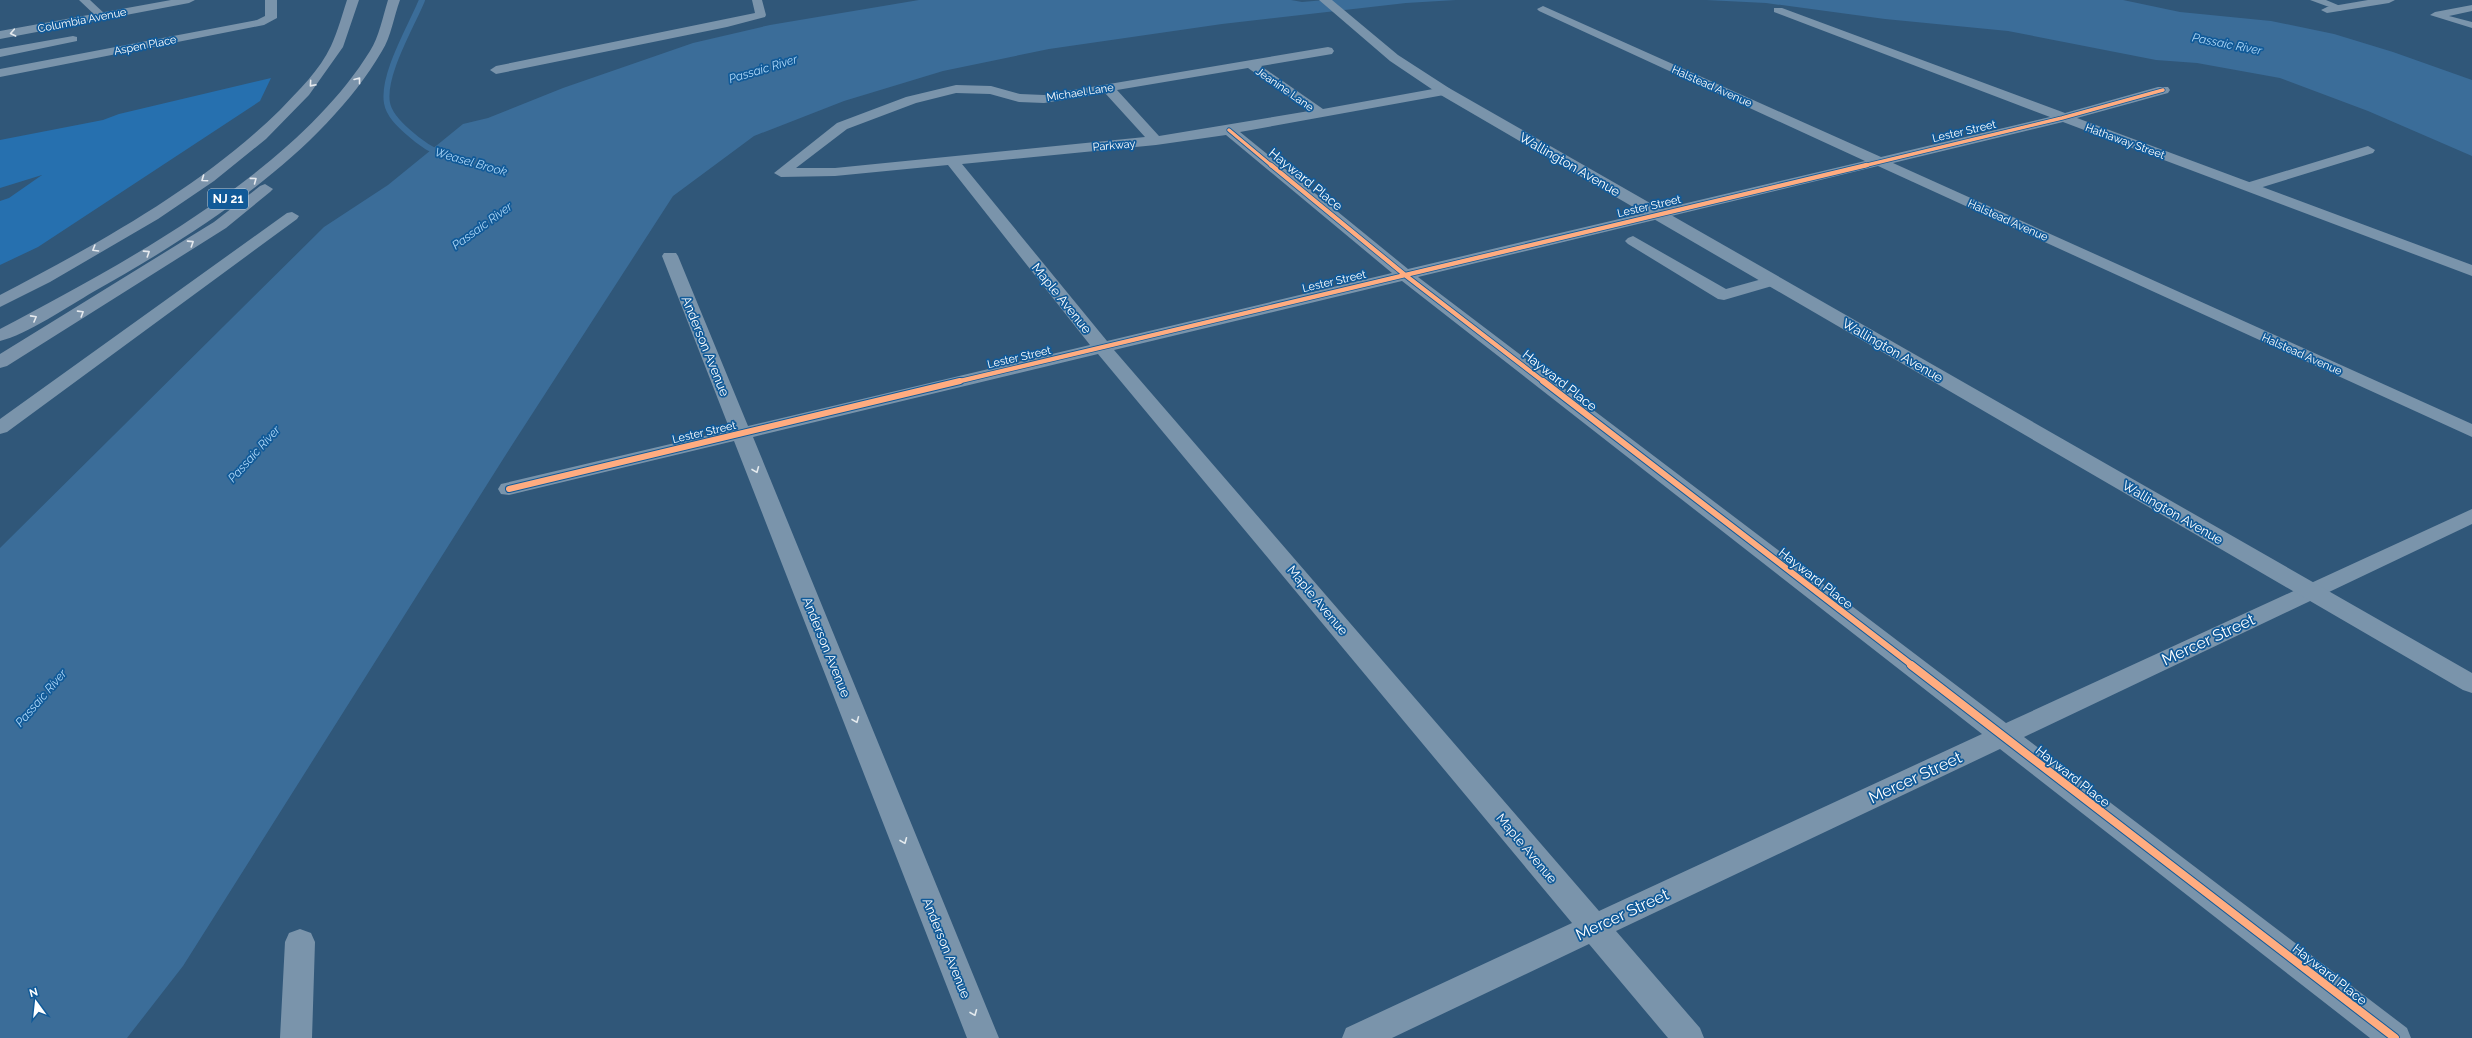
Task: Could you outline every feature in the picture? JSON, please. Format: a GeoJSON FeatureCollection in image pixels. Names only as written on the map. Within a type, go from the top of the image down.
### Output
{"type":"FeatureCollection","features":[{"type":"Feature","properties":{"kind":"highway","name":"NJ 21"},"geometry":{"type":"LineString","coordinates":[[0,302],[139,222],[221,167],[278,120],[317,78],[340,43],[352,12],[354,0]]}},
{"type":"Feature","properties":{"kind":"highway","name":"NJ 21"},"geometry":{"type":"LineString","coordinates":[[0,336],[135,260],[223,202],[303,140],[346,95],[362,74],[383,39],[390,22],[394,0]]}},
{"type":"Feature","properties":{"kind":"highway"},"geometry":{"type":"LineString","coordinates":[[0,362],[220,225],[259,195],[291,167],[316,140],[334,117],[346,95]]}},
{"type":"Feature","properties":{"kind":"street","name":"Columbia Avenue"},"geometry":{"type":"LineString","coordinates":[[0,35],[189,0]]}},
{"type":"Feature","properties":{"kind":"street","name":"Aspen Place"},"geometry":{"type":"LineString","coordinates":[[0,73],[260,23],[271,18],[272,0]]}},
{"type":"Feature","properties":{"kind":"street","name":"Wallington Avenue"},"geometry":{"type":"LineString","coordinates":[[1325,0],[1394,58],[1444,91],[2472,684]]}},
{"type":"Feature","properties":{"kind":"street"},"geometry":{"type":"LineString","coordinates":[[2327,10],[2389,0]]}},
{"type":"Feature","properties":{"kind":"street","name":"Halstead Avenue"},"geometry":{"type":"LineString","coordinates":[[1543,9],[2472,431]]}},
{"type":"Feature","properties":{"kind":"street","name":"Hathaway Street"},"geometry":{"type":"LineString","coordinates":[[1778,10],[2472,271]]}},
{"type":"Feature","properties":{"kind":"street","name":"Michael Lane"},"geometry":{"type":"LineString","coordinates":[[781,173],[842,126],[911,100],[956,89],[991,90],[1019,98],[1044,99],[1328,51]]}},
{"type":"Feature","properties":{"kind":"street","name":"Jeanine Lane"},"geometry":{"type":"LineString","coordinates":[[1250,64],[1321,114]]}},
{"type":"Feature","properties":{"kind":"street"},"geometry":{"type":"LineString","coordinates":[[1108,88],[1156,141]]}},
{"type":"Feature","properties":{"kind":"street","name":"Lester Street"},"geometry":{"type":"LineString","coordinates":[[509,489],[2062,118],[2163,90]]}},
{"type":"Feature","properties":{"kind":"street","name":"Parkway"},"geometry":{"type":"LineString","coordinates":[[781,173],[835,172],[1156,141],[1229,130],[1444,91]]}},
{"type":"Feature","properties":{"kind":"street","name":"Hayward Place"},"geometry":{"type":"LineString","coordinates":[[1229,130],[1405,275],[2395,1038]]}},
{"type":"Feature","properties":{"kind":"street","name":"Maple Avenue"},"geometry":{"type":"LineString","coordinates":[[951,160],[1102,347],[1688,1038]]}},
{"type":"Feature","properties":{"kind":"street","name":"Anderson Avenue"},"geometry":{"type":"LineString","coordinates":[[670,256],[983,1038]]}},
{"type":"Feature","properties":{"kind":"street","name":"Mercer Street"},"geometry":{"type":"LineString","coordinates":[[1358,1038],[2472,516]]}},
{"type":"Feature","properties":{"kind":"street"},"geometry":{"type":"LineString","coordinates":[[296,1038],[300,942]]}},
{"type":"Feature","properties":{"kind":"lane"},"geometry":{"type":"LineString","coordinates":[[84,0],[102,16]]}},
{"type":"Feature","properties":{"kind":"lane"},"geometry":{"type":"LineString","coordinates":[[496,70],[748,19],[761,15],[757,0]]}},
{"type":"Feature","properties":{"kind":"lane"},"geometry":{"type":"LineString","coordinates":[[2315,0],[2340,8]]}},
{"type":"Feature","properties":{"kind":"lane"},"geometry":{"type":"LineString","coordinates":[[2472,8],[2435,15],[2472,25]]}},
{"type":"Feature","properties":{"kind":"lane"},"geometry":{"type":"LineString","coordinates":[[60,24],[88,56]]}},
{"type":"Feature","properties":{"kind":"lane"},"geometry":{"type":"LineString","coordinates":[[0,53],[73,39]]}},
{"type":"Feature","properties":{"kind":"lane"},"geometry":{"type":"LineString","coordinates":[[2248,187],[2368,150]]}},
{"type":"Feature","properties":{"kind":"lane"},"geometry":{"type":"LineString","coordinates":[[0,428],[292,216]]}},
{"type":"Feature","properties":{"kind":"lane"},"geometry":{"type":"LineString","coordinates":[[1633,241],[1724,295],[1773,281]]}},
{"type":"Feature","properties":{"kind":"shaded area"},"geometry":{"type":"Polygon","coordinates":[[[271,78],[260,101],[38,247],[0,265],[0,201],[9,198],[42,175],[0,188],[0,140],[103,120],[119,114],[271,78]]]}},
{"type":"Feature","properties":{"kind":"water","name":"Passaic River"},"geometry":{"type":"Polygon","coordinates":[[[919,0],[1291,0],[1302,2],[1325,0],[1456,0],[1406,3],[1222,24],[1049,49],[943,71],[844,101],[754,136],[673,196],[505,456],[183,966],[127,1038],[0,1038],[0,548],[324,227],[388,185],[463,124],[488,118],[563,88],[693,43],[770,25],[919,0]]]}},
{"type":"Feature","properties":{"kind":"water","name":"Passaic River"},"geometry":{"type":"Polygon","coordinates":[[[1706,0],[2123,0],[2180,12],[2271,21],[2334,34],[2393,52],[2472,80],[2472,156],[2368,111],[2280,78],[2197,63],[2156,60],[2008,31],[1885,19],[1766,3],[1706,0]]]}},
{"type":"Feature","properties":{"kind":"waterway","name":"Weasel Brook"},"geometry":{"type":"LineString","coordinates":[[422,0],[393,65],[389,79],[387,103],[392,116],[398,123],[416,139],[434,151],[444,155]]}},
{"type":"Feature","properties":{"kind":"cycle path"},"geometry":{"type":"LineString","coordinates":[[509,489],[2062,118],[2163,90]]}},
{"type":"Feature","properties":{"kind":"cycle path"},"geometry":{"type":"LineString","coordinates":[[1229,130],[1405,275],[2395,1038]]}}]}
